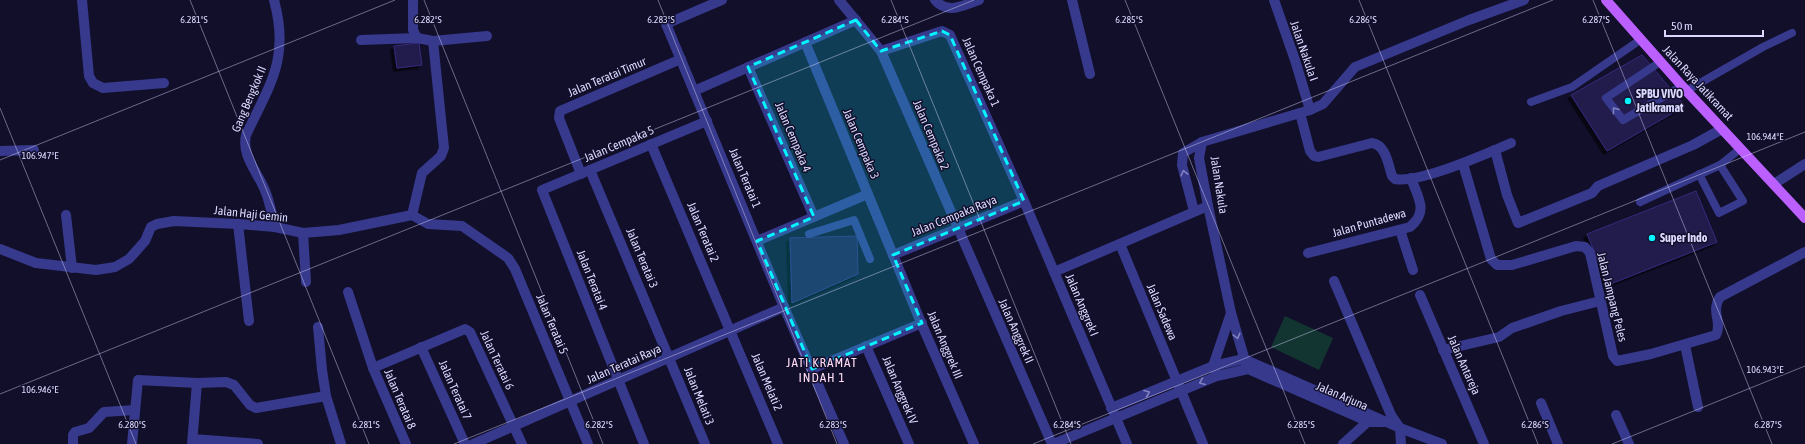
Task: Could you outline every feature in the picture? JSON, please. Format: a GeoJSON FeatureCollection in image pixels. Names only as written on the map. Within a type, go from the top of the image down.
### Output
{"type":"FeatureCollection","features":[{"type":"Feature","properties":{"kind":"main road","name":"Jalan Raya Jatikramat"},"geometry":{"type":"LineString","coordinates":[[1606,0],[1660,62],[1805,218]]}},
{"type":"Feature","properties":{"kind":"street"},"geometry":{"type":"LineString","coordinates":[[82,0],[89,76],[93,83],[103,88],[164,83]]}},
{"type":"Feature","properties":{"kind":"street","name":"Gang Bengkok II"},"geometry":{"type":"LineString","coordinates":[[274,0],[279,19],[280,54],[271,84],[244,142],[245,151],[266,193],[275,227]]}},
{"type":"Feature","properties":{"kind":"street"},"geometry":{"type":"LineString","coordinates":[[413,0],[413,30],[416,38]]}},
{"type":"Feature","properties":{"kind":"street"},"geometry":{"type":"LineString","coordinates":[[681,59],[666,24],[722,0]]}},
{"type":"Feature","properties":{"kind":"street"},"geometry":{"type":"LineString","coordinates":[[839,0],[882,51]]}},
{"type":"Feature","properties":{"kind":"street"},"geometry":{"type":"LineString","coordinates":[[935,0],[939,6],[949,9],[959,8],[979,0]]}},
{"type":"Feature","properties":{"kind":"street"},"geometry":{"type":"LineString","coordinates":[[1072,0],[1090,74]]}},
{"type":"Feature","properties":{"kind":"street","name":"Jalan Nakula I"},"geometry":{"type":"LineString","coordinates":[[1274,0],[1295,60],[1305,112],[1310,151],[1314,156],[1318,157],[1372,143],[1377,144],[1383,152],[1392,176],[1401,180],[1411,178]]}},
{"type":"Feature","properties":{"kind":"street"},"geometry":{"type":"LineString","coordinates":[[1202,142],[1305,112],[1323,104],[1355,67],[1469,20],[1524,0]]}},
{"type":"Feature","properties":{"kind":"street"},"geometry":{"type":"LineString","coordinates":[[694,91],[856,20]]}},
{"type":"Feature","properties":{"kind":"street","name":"Jalan Cempaka 1"},"geometry":{"type":"LineString","coordinates":[[882,51],[942,31],[950,35],[1024,201]]}},
{"type":"Feature","properties":{"kind":"street"},"geometry":{"type":"LineString","coordinates":[[361,40],[416,38],[434,41],[487,36]]}},
{"type":"Feature","properties":{"kind":"street"},"geometry":{"type":"LineString","coordinates":[[412,215],[422,173],[441,156],[444,148],[434,41]]}},
{"type":"Feature","properties":{"kind":"street","name":"Jalan Cempaka 3"},"geometry":{"type":"LineString","coordinates":[[805,42],[893,255]]}},
{"type":"Feature","properties":{"kind":"street","name":"Jalan Cempaka 2"},"geometry":{"type":"LineString","coordinates":[[882,51],[958,229]]}},
{"type":"Feature","properties":{"kind":"street","name":"Jalan Teratai 1"},"geometry":{"type":"LineString","coordinates":[[681,59],[784,307],[844,444]]}},
{"type":"Feature","properties":{"kind":"street","name":"Jalan Teratai Timur"},"geometry":{"type":"LineString","coordinates":[[585,172],[559,118],[560,112],[681,59]]}},
{"type":"Feature","properties":{"kind":"street","name":"Jalan Cempaka 4"},"geometry":{"type":"LineString","coordinates":[[748,67],[814,217]]}},
{"type":"Feature","properties":{"kind":"street","name":"Jalan Cempaka 5"},"geometry":{"type":"LineString","coordinates":[[542,190],[706,121]]}},
{"type":"Feature","properties":{"kind":"street"},"geometry":{"type":"LineString","coordinates":[[1495,150],[1507,195],[1518,223],[1592,193],[1598,186],[1692,145],[1722,129]]}},
{"type":"Feature","properties":{"kind":"street","name":"Jalan Nakula"},"geometry":{"type":"LineString","coordinates":[[1202,142],[1199,158],[1208,206],[1231,313],[1248,369]]}},
{"type":"Feature","properties":{"kind":"street","name":"Jalan Nakula"},"geometry":{"type":"LineString","coordinates":[[1194,211],[1182,165],[1183,153],[1202,142]]}},
{"type":"Feature","properties":{"kind":"street"},"geometry":{"type":"LineString","coordinates":[[1411,178],[1463,164],[1511,142]]}},
{"type":"Feature","properties":{"kind":"street","name":"Jalan Teratai 2"},"geometry":{"type":"LineString","coordinates":[[651,144],[731,330]]}},
{"type":"Feature","properties":{"kind":"street"},"geometry":{"type":"LineString","coordinates":[[0,152],[34,150]]}},
{"type":"Feature","properties":{"kind":"street","name":"Jalan Jampang Peles"},"geometry":{"type":"LineString","coordinates":[[1463,164],[1491,259],[1497,266],[1512,265],[1576,246],[1585,247],[1590,253],[1613,356],[1617,361],[1685,345],[1716,335],[1719,329],[1715,310],[1716,304],[1720,297],[1805,252]]}},
{"type":"Feature","properties":{"kind":"street"},"geometry":{"type":"LineString","coordinates":[[1774,184],[1805,164]]}},
{"type":"Feature","properties":{"kind":"street","name":"Jalan Teratai 3"},"geometry":{"type":"LineString","coordinates":[[585,172],[670,357]]}},
{"type":"Feature","properties":{"kind":"street","name":"Jalan Puntadewa"},"geometry":{"type":"LineString","coordinates":[[1308,253],[1410,227],[1421,215],[1421,208],[1411,178]]}},
{"type":"Feature","properties":{"kind":"street","name":"Jalan Teratai 4"},"geometry":{"type":"LineString","coordinates":[[542,190],[644,444]]}},
{"type":"Feature","properties":{"kind":"street"},"geometry":{"type":"LineString","coordinates":[[757,242],[868,194]]}},
{"type":"Feature","properties":{"kind":"street","name":"Jalan Cempaka Raya"},"geometry":{"type":"LineString","coordinates":[[893,255],[1024,201]]}},
{"type":"Feature","properties":{"kind":"street","name":"Jalan Anggrek I"},"geometry":{"type":"LineString","coordinates":[[1024,201],[1126,444]]}},
{"type":"Feature","properties":{"kind":"street"},"geometry":{"type":"LineString","coordinates":[[1054,272],[1208,206]]}},
{"type":"Feature","properties":{"kind":"street"},"geometry":{"type":"LineString","coordinates":[[66,215],[72,268]]}},
{"type":"Feature","properties":{"kind":"street","name":"Jalan Haji Gemin"},"geometry":{"type":"LineString","coordinates":[[0,249],[36,263],[96,270],[115,267],[129,259],[145,241],[151,227],[157,224],[174,222],[238,224],[275,227],[303,233],[339,230],[412,215]]}},
{"type":"Feature","properties":{"kind":"street","name":"Jalan Teratai 5"},"geometry":{"type":"LineString","coordinates":[[412,215],[428,224],[462,226],[508,258],[515,269],[588,444]]}},
{"type":"Feature","properties":{"kind":"street"},"geometry":{"type":"LineString","coordinates":[[238,224],[249,321]]}},
{"type":"Feature","properties":{"kind":"street","name":"Jalan Anggrek II"},"geometry":{"type":"LineString","coordinates":[[958,229],[1052,444]]}},
{"type":"Feature","properties":{"kind":"street"},"geometry":{"type":"LineString","coordinates":[[1400,230],[1412,270]]}},
{"type":"Feature","properties":{"kind":"street"},"geometry":{"type":"LineString","coordinates":[[303,233],[306,282]]}},
{"type":"Feature","properties":{"kind":"street","name":"Jalan Sadewa"},"geometry":{"type":"LineString","coordinates":[[1120,244],[1203,444]]}},
{"type":"Feature","properties":{"kind":"street","name":"Jalan Anggrek III"},"geometry":{"type":"LineString","coordinates":[[893,255],[974,444]]}},
{"type":"Feature","properties":{"kind":"street"},"geometry":{"type":"LineString","coordinates":[[1334,281],[1391,415],[1400,428],[1401,444]]}},
{"type":"Feature","properties":{"kind":"street"},"geometry":{"type":"LineString","coordinates":[[348,292],[373,368]]}},
{"type":"Feature","properties":{"kind":"street","name":"Jalan Antareja"},"geometry":{"type":"LineString","coordinates":[[1420,295],[1484,444]]}},
{"type":"Feature","properties":{"kind":"street"},"geometry":{"type":"LineString","coordinates":[[1443,350],[1499,337],[1512,328],[1561,311],[1600,301]]}},
{"type":"Feature","properties":{"kind":"street","name":"Jalan Teratai Raya"},"geometry":{"type":"LineString","coordinates":[[474,444],[784,307]]}},
{"type":"Feature","properties":{"kind":"street"},"geometry":{"type":"LineString","coordinates":[[1217,376],[1213,366],[1231,313]]}},
{"type":"Feature","properties":{"kind":"street"},"geometry":{"type":"LineString","coordinates":[[812,369],[922,323]]}},
{"type":"Feature","properties":{"kind":"street"},"geometry":{"type":"LineString","coordinates":[[318,327],[326,396],[341,444]]}},
{"type":"Feature","properties":{"kind":"street","name":"Jalan Teratai 6"},"geometry":{"type":"LineString","coordinates":[[421,347],[465,329],[470,332],[514,426]]}},
{"type":"Feature","properties":{"kind":"street","name":"Jalan Melati 2"},"geometry":{"type":"LineString","coordinates":[[731,330],[778,444]]}},
{"type":"Feature","properties":{"kind":"street"},"geometry":{"type":"LineString","coordinates":[[1685,345],[1698,407]]}},
{"type":"Feature","properties":{"kind":"street","name":"Jalan Anggrek IV"},"geometry":{"type":"LineString","coordinates":[[866,346],[909,444]]}},
{"type":"Feature","properties":{"kind":"street","name":"Jalan Teratai 8"},"geometry":{"type":"LineString","coordinates":[[406,444],[373,368],[421,347]]}},
{"type":"Feature","properties":{"kind":"street","name":"Jalan Teratai 7"},"geometry":{"type":"LineString","coordinates":[[421,347],[465,444]]}},
{"type":"Feature","properties":{"kind":"street","name":"Jalan Melati 3"},"geometry":{"type":"LineString","coordinates":[[670,357],[705,444]]}},
{"type":"Feature","properties":{"kind":"street"},"geometry":{"type":"LineString","coordinates":[[1052,444],[1115,418],[1179,386],[1213,366],[1244,359]]}},
{"type":"Feature","properties":{"kind":"street","name":"Jalan Arjuna"},"geometry":{"type":"LineString","coordinates":[[1244,359],[1371,419]]}},
{"type":"Feature","properties":{"kind":"street"},"geometry":{"type":"LineString","coordinates":[[1111,408],[1179,386],[1248,369]]}},
{"type":"Feature","properties":{"kind":"street","name":"Jalan Arjuna"},"geometry":{"type":"LineString","coordinates":[[1248,369],[1371,419],[1389,422],[1400,428],[1442,444]]}},
{"type":"Feature","properties":{"kind":"street"},"geometry":{"type":"LineString","coordinates":[[132,444],[138,380],[197,383],[226,382],[234,385],[250,405],[256,408],[326,396]]}},
{"type":"Feature","properties":{"kind":"street"},"geometry":{"type":"LineString","coordinates":[[197,383],[193,442],[258,444]]}},
{"type":"Feature","properties":{"kind":"street"},"geometry":{"type":"LineString","coordinates":[[1541,403],[1558,444]]}},
{"type":"Feature","properties":{"kind":"street"},"geometry":{"type":"LineString","coordinates":[[73,444],[73,435],[75,432],[89,428],[104,412],[135,410]]}},
{"type":"Feature","properties":{"kind":"street"},"geometry":{"type":"LineString","coordinates":[[1616,415],[1629,444]]}},
{"type":"Feature","properties":{"kind":"street"},"geometry":{"type":"LineString","coordinates":[[1343,444],[1371,419]]}},
{"type":"Feature","properties":{"kind":"street"},"geometry":{"type":"LineString","coordinates":[[514,426],[522,444]]}},
{"type":"Feature","properties":{"kind":"lane"},"geometry":{"type":"LineString","coordinates":[[1660,62],[1606,98],[1623,120],[1792,33]]}},
{"type":"Feature","properties":{"kind":"lane"},"geometry":{"type":"LineString","coordinates":[[1531,102],[1572,88],[1640,40]]}},
{"type":"Feature","properties":{"kind":"lane"},"geometry":{"type":"LineString","coordinates":[[1640,202],[1720,164],[1740,149]]}},
{"type":"Feature","properties":{"kind":"lane"},"geometry":{"type":"LineString","coordinates":[[1700,174],[1719,213],[1742,201],[1720,164]]}},
{"type":"Feature","properties":{"kind":"lane"},"geometry":{"type":"LineString","coordinates":[[826,212],[832,226]]}},
{"type":"Feature","properties":{"kind":"lane"},"geometry":{"type":"LineString","coordinates":[[809,234],[854,220],[870,259]]}},
{"type":"Feature","properties":{"kind":"highlighted area"},"geometry":{"type":"Polygon","coordinates":[[[856,20],[881,51],[942,31],[950,35],[1024,201],[893,255],[922,323],[812,369],[757,241],[814,217],[748,67],[856,20]]]}},
{"type":"Feature","properties":{"kind":"green space"},"geometry":{"type":"Polygon","coordinates":[[[1285,316],[1333,338],[1319,370],[1271,347],[1285,316]]]}},
{"type":"Feature","properties":{"kind":"building"},"geometry":{"type":"Polygon","coordinates":[[[419,43],[422,65],[397,68],[394,46],[419,43]]]}},
{"type":"Feature","properties":{"kind":"building","name":"SPBU VIVO Jatikramat"},"geometry":{"type":"Polygon","coordinates":[[[1642,55],[1685,106],[1607,151],[1571,95],[1642,55]]]}},
{"type":"Feature","properties":{"kind":"building","name":"Super Indo"},"geometry":{"type":"Polygon","coordinates":[[[1696,191],[1717,242],[1608,285],[1587,234],[1696,191]]]}},
{"type":"Feature","properties":{"kind":"building"},"geometry":{"type":"Polygon","coordinates":[[[857,236],[858,274],[792,303],[790,238],[857,236]]]}},
{"type":"Feature","properties":{"kind":"place","name":"SPBU VIVO Jatikramat"},"geometry":{"type":"Point","coordinates":[1628,101]}},
{"type":"Feature","properties":{"kind":"place","name":"Super Indo"},"geometry":{"type":"Point","coordinates":[1652,238]}},
{"type":"Feature","properties":{"kind":"district","name":"JATI KRAMAT INDAH 1"},"geometry":{"type":"Point","coordinates":[822,370]}}]}
